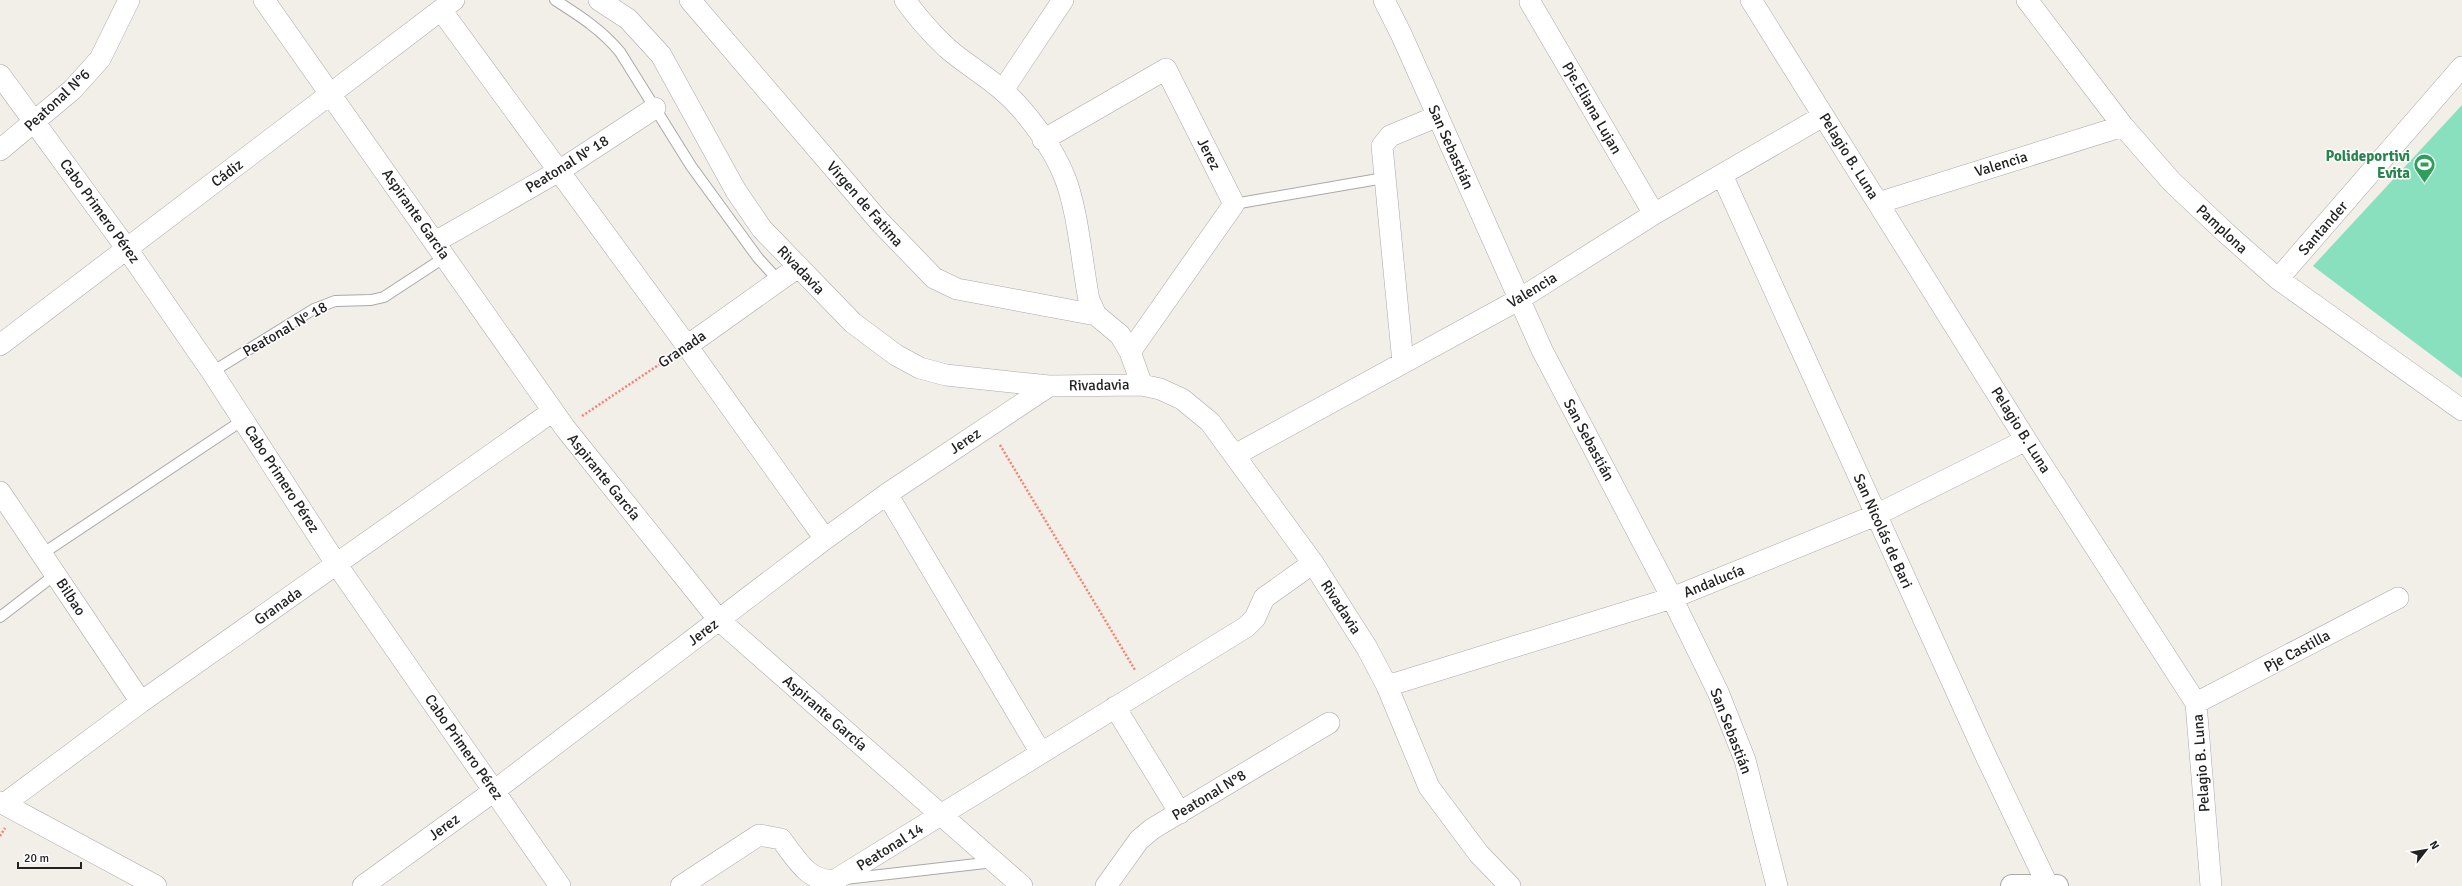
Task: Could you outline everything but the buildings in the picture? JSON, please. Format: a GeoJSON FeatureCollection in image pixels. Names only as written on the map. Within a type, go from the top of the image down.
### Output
{"type":"FeatureCollection","features":[{"type":"Feature","properties":{"kind":"street","name":"Peatonal N°6"},"geometry":{"type":"LineString","coordinates":[[0,150],[72,90],[100,59],[129,0]]}},
{"type":"Feature","properties":{"kind":"street","name":"Aspirante García"},"geometry":{"type":"LineString","coordinates":[[264,0],[331,93],[565,428],[719,620],[942,814],[1022,886]]}},
{"type":"Feature","properties":{"kind":"street","name":"Rivadavia"},"geometry":{"type":"LineString","coordinates":[[599,0],[628,19],[662,55],[736,191],[762,229],[798,268],[853,322],[896,355],[920,368],[946,375],[1049,386],[1142,385],[1160,389],[1182,399],[1210,422],[1313,563],[1367,648],[1387,686],[1429,787],[1479,854],[1510,886]]}},
{"type":"Feature","properties":{"kind":"street","name":"Virgen de Fatima"},"geometry":{"type":"LineString","coordinates":[[690,0],[880,222],[934,278],[957,288],[1096,315]]}},
{"type":"Feature","properties":{"kind":"street"},"geometry":{"type":"LineString","coordinates":[[905,0],[919,20],[947,48],[1002,90],[1027,114],[1065,178],[1072,203],[1089,300],[1096,315],[1120,335],[1130,352],[1142,385]]}},
{"type":"Feature","properties":{"kind":"street"},"geometry":{"type":"LineString","coordinates":[[1002,90],[1063,0]]}},
{"type":"Feature","properties":{"kind":"street","name":"San Sebastián"},"geometry":{"type":"LineString","coordinates":[[1384,0],[1438,116],[1518,300],[1542,350],[1672,598],[1718,692],[1745,760],[1777,886]]}},
{"type":"Feature","properties":{"kind":"street","name":"Pelagio B. Luna"},"geometry":{"type":"LineString","coordinates":[[1751,0],[2026,440],[2196,703],[2211,886]]}},
{"type":"Feature","properties":{"kind":"street","name":"Pamplona"},"geometry":{"type":"LineString","coordinates":[[2028,0],[2123,126],[2172,182],[2278,279],[2462,410]]}},
{"type":"Feature","properties":{"kind":"street","name":"Pje.Eliana Lujan"},"geometry":{"type":"LineString","coordinates":[[1530,2],[1654,214]]}},
{"type":"Feature","properties":{"kind":"street","name":"Cádiz"},"geometry":{"type":"LineString","coordinates":[[0,345],[447,5]]}},
{"type":"Feature","properties":{"kind":"street"},"geometry":{"type":"LineString","coordinates":[[447,5],[559,171],[687,346],[825,539]]}},
{"type":"Feature","properties":{"kind":"street","name":"Santander"},"geometry":{"type":"LineString","coordinates":[[2278,279],[2462,67]]}},
{"type":"Feature","properties":{"kind":"street","name":"Jerez"},"geometry":{"type":"LineString","coordinates":[[1043,140],[1166,69],[1234,204]]}},
{"type":"Feature","properties":{"kind":"street","name":"Cabo Primero Pérez"},"geometry":{"type":"LineString","coordinates":[[0,75],[127,249],[212,372],[337,565],[560,886]]}},
{"type":"Feature","properties":{"kind":"street","name":"Peatonal N° 18"},"geometry":{"type":"LineString","coordinates":[[440,250],[655,108]]}},
{"type":"Feature","properties":{"kind":"street"},"geometry":{"type":"LineString","coordinates":[[1403,363],[1382,146],[1390,136],[1438,116]]}},
{"type":"Feature","properties":{"kind":"street","name":"Valencia"},"geometry":{"type":"LineString","coordinates":[[1235,455],[1518,300],[1654,214],[1823,116]]}},
{"type":"Feature","properties":{"kind":"street","name":"Valencia"},"geometry":{"type":"LineString","coordinates":[[1878,203],[2123,126]]}},
{"type":"Feature","properties":{"kind":"street","name":"San Nicolás de Bari"},"geometry":{"type":"LineString","coordinates":[[1722,175],[1984,752],[2051,886]]}},
{"type":"Feature","properties":{"kind":"street"},"geometry":{"type":"LineString","coordinates":[[1130,352],[1234,204]]}},
{"type":"Feature","properties":{"kind":"street","name":"Granada"},"geometry":{"type":"LineString","coordinates":[[687,346],[798,268]]}},
{"type":"Feature","properties":{"kind":"street","name":"Jerez"},"geometry":{"type":"LineString","coordinates":[[363,886],[494,791],[825,539],[887,494],[988,425],[1049,386]]}},
{"type":"Feature","properties":{"kind":"street","name":"Granada"},"geometry":{"type":"LineString","coordinates":[[2,803],[141,702],[553,411]]}},
{"type":"Feature","properties":{"kind":"street","name":"Andalucía"},"geometry":{"type":"LineString","coordinates":[[1387,686],[1672,598],[1876,515],[2026,440]]}},
{"type":"Feature","properties":{"kind":"street","name":"Bilbao"},"geometry":{"type":"LineString","coordinates":[[0,492],[141,702]]}},
{"type":"Feature","properties":{"kind":"street"},"geometry":{"type":"LineString","coordinates":[[887,494],[1041,753]]}},
{"type":"Feature","properties":{"kind":"street","name":"Peatonal 14"},"geometry":{"type":"LineString","coordinates":[[835,880],[1145,687],[1246,627],[1255,618],[1264,598],[1313,563]]}},
{"type":"Feature","properties":{"kind":"street","name":"Pje Castilla"},"geometry":{"type":"LineString","coordinates":[[2196,703],[2398,598]]}},
{"type":"Feature","properties":{"kind":"street"},"geometry":{"type":"LineString","coordinates":[[1115,707],[1180,813]]}},
{"type":"Feature","properties":{"kind":"street","name":"Peatonal N°8"},"geometry":{"type":"LineString","coordinates":[[1106,886],[1139,840],[1180,813],[1329,722]]}},
{"type":"Feature","properties":{"kind":"street"},"geometry":{"type":"LineString","coordinates":[[2,803],[156,886]]}},
{"type":"Feature","properties":{"kind":"street"},"geometry":{"type":"LineString","coordinates":[[681,886],[759,835],[780,839],[807,872],[823,882],[835,880]]}},
{"type":"Feature","properties":{"kind":"street"},"geometry":{"type":"LineString","coordinates":[[2012,886],[2051,886]]}},
{"type":"Feature","properties":{"kind":"lane"},"geometry":{"type":"LineString","coordinates":[[555,0],[590,22],[608,37],[626,60],[691,166],[758,258],[779,281]]}},
{"type":"Feature","properties":{"kind":"lane"},"geometry":{"type":"LineString","coordinates":[[1234,204],[1384,178]]}},
{"type":"Feature","properties":{"kind":"lane","name":"Peatonal N° 18"},"geometry":{"type":"LineString","coordinates":[[212,372],[314,309],[335,301],[371,300],[384,297],[440,250]]}},
{"type":"Feature","properties":{"kind":"lane"},"geometry":{"type":"LineString","coordinates":[[42,554],[244,420]]}},
{"type":"Feature","properties":{"kind":"lane"},"geometry":{"type":"LineString","coordinates":[[0,617],[56,574]]}},
{"type":"Feature","properties":{"kind":"lane"},"geometry":{"type":"LineString","coordinates":[[835,880],[996,862]]}},
{"type":"Feature","properties":{"kind":"path","name":"Granada"},"geometry":{"type":"LineString","coordinates":[[565,428],[687,346]]}},
{"type":"Feature","properties":{"kind":"path"},"geometry":{"type":"LineString","coordinates":[[988,425],[1145,687]]}},
{"type":"Feature","properties":{"kind":"green space","name":"Polideportivi Evita"},"geometry":{"type":"Polygon","coordinates":[[[2462,105],[2462,378],[2313,266],[2462,105]]]}},
{"type":"Feature","properties":{"kind":"place","name":"Polideportivi Evita"},"geometry":{"type":"Point","coordinates":[2425,184]}}]}
